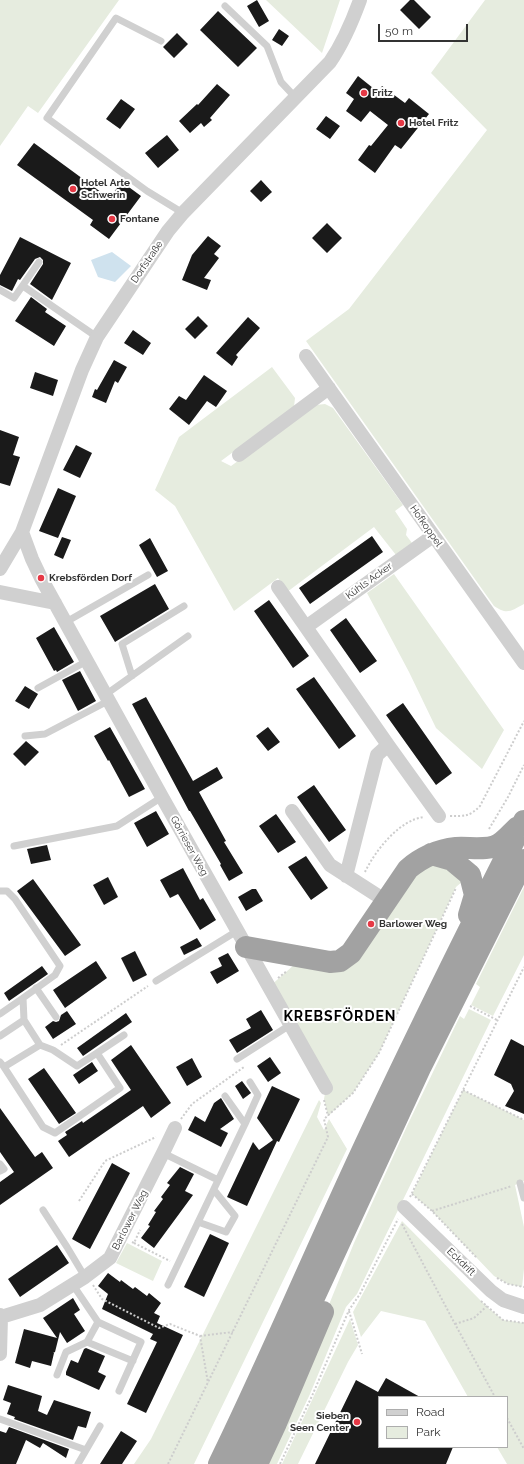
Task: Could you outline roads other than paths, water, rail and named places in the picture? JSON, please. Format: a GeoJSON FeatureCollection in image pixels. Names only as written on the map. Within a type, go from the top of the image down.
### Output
{"type":"FeatureCollection","features":[{"type":"Feature","properties":{"kind":"highway"},"geometry":{"type":"LineString","coordinates":[[242,939],[330,962],[340,961],[351,953],[408,869],[420,859],[431,854],[455,848],[481,848],[499,845],[524,821]]}},
{"type":"Feature","properties":{"kind":"highway"},"geometry":{"type":"LineString","coordinates":[[456,955],[524,821]]}},
{"type":"Feature","properties":{"kind":"highway"},"geometry":{"type":"LineString","coordinates":[[237,1464],[414,1061],[456,955],[475,895],[470,875],[452,860],[431,854]]}},
{"type":"Feature","properties":{"kind":"highway"},"geometry":{"type":"LineString","coordinates":[[219,1464],[250,1401],[344,1191],[524,860]]}},
{"type":"Feature","properties":{"kind":"highway"},"geometry":{"type":"LineString","coordinates":[[206,1464],[266,1340],[350,1153],[414,1061]]}},
{"type":"Feature","properties":{"kind":"highway"},"geometry":{"type":"LineString","coordinates":[[257,1464],[276,1423],[381,1175],[414,1061]]}},
{"type":"Feature","properties":{"kind":"street","name":"Dorfstraße"},"geometry":{"type":"LineString","coordinates":[[0,569],[22,532],[82,370],[97,337],[168,231],[183,213],[330,62],[340,47],[352,22],[360,0]]}},
{"type":"Feature","properties":{"kind":"street","name":"Hofkoppel"},"geometry":{"type":"LineString","coordinates":[[306,356],[524,663]]}},
{"type":"Feature","properties":{"kind":"street"},"geometry":{"type":"LineString","coordinates":[[239,455],[328,388]]}},
{"type":"Feature","properties":{"kind":"street","name":"Görrieser Weg"},"geometry":{"type":"LineString","coordinates":[[22,532],[32,559],[55,603],[162,797],[326,1088]]}},
{"type":"Feature","properties":{"kind":"street","name":"Kühls Acker"},"geometry":{"type":"LineString","coordinates":[[306,627],[433,536]]}},
{"type":"Feature","properties":{"kind":"street"},"geometry":{"type":"LineString","coordinates":[[278,588],[439,816]]}},
{"type":"Feature","properties":{"kind":"street"},"geometry":{"type":"LineString","coordinates":[[0,592],[55,603]]}},
{"type":"Feature","properties":{"kind":"street"},"geometry":{"type":"LineString","coordinates":[[346,876],[377,755],[388,745]]}},
{"type":"Feature","properties":{"kind":"street"},"geometry":{"type":"LineString","coordinates":[[292,811],[330,865],[386,901]]}},
{"type":"Feature","properties":{"kind":"street","name":"Barlower Weg"},"geometry":{"type":"LineString","coordinates":[[0,1317],[40,1305],[82,1279],[110,1258],[175,1128]]}},
{"type":"Feature","properties":{"kind":"street","name":"Eckdrift"},"geometry":{"type":"LineString","coordinates":[[402,1212],[491,1291],[503,1300],[524,1307]]}},
{"type":"Feature","properties":{"kind":"street"},"geometry":{"type":"LineString","coordinates":[[0,1317],[0,1354]]}},
{"type":"Feature","properties":{"kind":"lane"},"geometry":{"type":"LineString","coordinates":[[225,6],[267,46],[280,82],[296,98]]}},
{"type":"Feature","properties":{"kind":"lane"},"geometry":{"type":"LineString","coordinates":[[161,41],[116,18],[47,118],[154,196],[183,213]]}},
{"type":"Feature","properties":{"kind":"lane"},"geometry":{"type":"LineString","coordinates":[[0,290],[14,298],[39,262]]}},
{"type":"Feature","properties":{"kind":"lane"},"geometry":{"type":"LineString","coordinates":[[23,286],[97,337]]}},
{"type":"Feature","properties":{"kind":"lane"},"geometry":{"type":"LineString","coordinates":[[66,622],[148,575]]}},
{"type":"Feature","properties":{"kind":"lane"},"geometry":{"type":"LineString","coordinates":[[132,676],[122,644],[184,606]]}},
{"type":"Feature","properties":{"kind":"lane"},"geometry":{"type":"LineString","coordinates":[[25,736],[45,734],[107,698],[132,676],[188,636]]}},
{"type":"Feature","properties":{"kind":"lane"},"geometry":{"type":"LineString","coordinates":[[38,688],[87,661]]}},
{"type":"Feature","properties":{"kind":"lane"},"geometry":{"type":"LineString","coordinates":[[14,846],[117,826],[162,797]]}},
{"type":"Feature","properties":{"kind":"lane"},"geometry":{"type":"LineString","coordinates":[[0,891],[7,891],[15,899],[60,966],[55,975],[0,1014]]}},
{"type":"Feature","properties":{"kind":"lane"},"geometry":{"type":"LineString","coordinates":[[156,981],[242,939]]}},
{"type":"Feature","properties":{"kind":"lane"},"geometry":{"type":"LineString","coordinates":[[36,988],[56,1017]]}},
{"type":"Feature","properties":{"kind":"lane"},"geometry":{"type":"LineString","coordinates":[[23,998],[24,1020],[40,1045],[53,1050],[77,1066],[124,1035]]}},
{"type":"Feature","properties":{"kind":"lane"},"geometry":{"type":"LineString","coordinates":[[0,1036],[24,1020]]}},
{"type":"Feature","properties":{"kind":"lane"},"geometry":{"type":"LineString","coordinates":[[237,1059],[290,1025]]}},
{"type":"Feature","properties":{"kind":"lane"},"geometry":{"type":"LineString","coordinates":[[40,1045],[2,1064],[43,1127],[56,1133],[120,1088],[97,1053]]}},
{"type":"Feature","properties":{"kind":"lane"},"geometry":{"type":"LineString","coordinates":[[168,1285],[258,1095],[250,1082]]}},
{"type":"Feature","properties":{"kind":"lane"},"geometry":{"type":"LineString","coordinates":[[225,1096],[245,1124]]}},
{"type":"Feature","properties":{"kind":"lane"},"geometry":{"type":"LineString","coordinates":[[163,1153],[218,1180]]}},
{"type":"Feature","properties":{"kind":"lane"},"geometry":{"type":"LineString","coordinates":[[0,1164],[4,1169],[0,1171]]}},
{"type":"Feature","properties":{"kind":"lane"},"geometry":{"type":"LineString","coordinates":[[520,1183],[524,1198]]}},
{"type":"Feature","properties":{"kind":"lane"},"geometry":{"type":"LineString","coordinates":[[198,1222],[226,1232],[235,1216],[214,1190]]}},
{"type":"Feature","properties":{"kind":"lane"},"geometry":{"type":"LineString","coordinates":[[43,1210],[67,1247],[82,1279],[98,1322],[141,1342],[119,1391]]}},
{"type":"Feature","properties":{"kind":"lane"},"geometry":{"type":"LineString","coordinates":[[57,1375],[66,1352],[87,1342],[98,1322]]}},
{"type":"Feature","properties":{"kind":"lane"},"geometry":{"type":"LineString","coordinates":[[87,1342],[133,1361]]}},
{"type":"Feature","properties":{"kind":"lane"},"geometry":{"type":"LineString","coordinates":[[0,1419],[86,1450]]}},
{"type":"Feature","properties":{"kind":"lane"},"geometry":{"type":"LineString","coordinates":[[78,1464],[100,1426]]}},
{"type":"Feature","properties":{"kind":"water"},"geometry":{"type":"Polygon","coordinates":[[[112,252],[131,266],[115,282],[98,277],[91,260],[112,252]]]}},
{"type":"Feature","properties":{"kind":"place","name":"Fritz"},"geometry":{"type":"Point","coordinates":[364,93]}},
{"type":"Feature","properties":{"kind":"place","name":"Hotel Fritz"},"geometry":{"type":"Point","coordinates":[401,123]}},
{"type":"Feature","properties":{"kind":"place","name":"Hotel Arte Schwerin"},"geometry":{"type":"Point","coordinates":[73,189]}},
{"type":"Feature","properties":{"kind":"place","name":"Fontane"},"geometry":{"type":"Point","coordinates":[112,219]}},
{"type":"Feature","properties":{"kind":"place","name":"Krebsförden Dorf"},"geometry":{"type":"Point","coordinates":[41,578]}},
{"type":"Feature","properties":{"kind":"place","name":"Barlower Weg"},"geometry":{"type":"Point","coordinates":[371,924]}},
{"type":"Feature","properties":{"kind":"place","name":"Sieben Seen Center"},"geometry":{"type":"Point","coordinates":[357,1422]}},
{"type":"Feature","properties":{"kind":"district","name":"KREBSFÖRDEN"},"geometry":{"type":"Point","coordinates":[340,1017]}}]}
